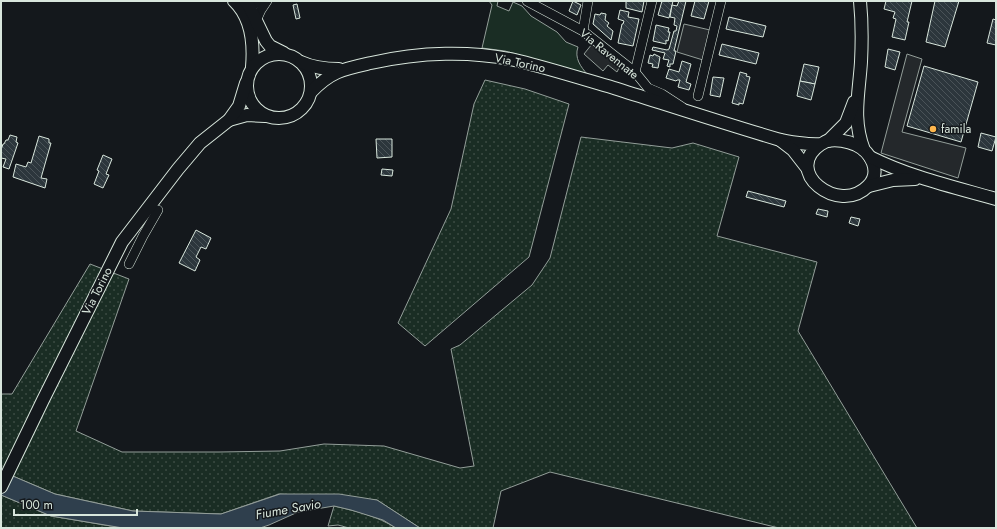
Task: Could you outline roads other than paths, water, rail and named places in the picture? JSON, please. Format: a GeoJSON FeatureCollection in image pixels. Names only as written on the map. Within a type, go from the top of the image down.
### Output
{"type":"FeatureCollection","features":[{"type":"Feature","properties":{"kind":"main road"},"geometry":{"type":"LineString","coordinates":[[860,1],[862,36],[857,120],[859,134],[874,165],[874,172],[869,186]]}},
{"type":"Feature","properties":{"kind":"main road"},"geometry":{"type":"LineString","coordinates":[[242,4],[256,21],[270,46],[300,61],[307,70],[311,81],[311,92],[308,100],[303,107],[293,115],[281,119],[265,116],[256,110],[250,102],[246,83],[248,75],[252,67],[259,60],[276,53],[285,54]]}},
{"type":"Feature","properties":{"kind":"main road"},"geometry":{"type":"LineString","coordinates":[[242,4],[252,34],[254,50],[252,67]]}},
{"type":"Feature","properties":{"kind":"main road","name":"Via Torino"},"geometry":{"type":"LineString","coordinates":[[311,92],[328,76],[344,69],[391,58],[431,54],[466,54],[526,63],[690,112]]}},
{"type":"Feature","properties":{"kind":"main road","name":"Via Torino"},"geometry":{"type":"LineString","coordinates":[[300,61],[312,67],[344,69]]}},
{"type":"Feature","properties":{"kind":"main road","name":"Via Torino"},"geometry":{"type":"LineString","coordinates":[[1,487],[122,242],[200,143],[229,120],[239,106],[246,83]]}},
{"type":"Feature","properties":{"kind":"main road"},"geometry":{"type":"LineString","coordinates":[[859,88],[846,123],[825,142],[814,148],[810,155],[808,168],[810,176],[815,184],[830,194],[840,196],[850,195],[860,192],[869,186],[899,179],[932,181]]}},
{"type":"Feature","properties":{"kind":"main road","name":"Via Ravennate"},"geometry":{"type":"LineString","coordinates":[[690,112],[779,140],[825,142]]}},
{"type":"Feature","properties":{"kind":"main road","name":"Via Torino"},"geometry":{"type":"LineString","coordinates":[[229,120],[247,115],[265,116]]}},
{"type":"Feature","properties":{"kind":"main road","name":"Via Ravennate"},"geometry":{"type":"LineString","coordinates":[[779,140],[794,150],[808,168]]}},
{"type":"Feature","properties":{"kind":"main road"},"geometry":{"type":"LineString","coordinates":[[825,142],[847,142],[898,170],[996,199]]}},
{"type":"Feature","properties":{"kind":"street"},"geometry":{"type":"LineString","coordinates":[[242,4],[260,3],[266,1]]}},
{"type":"Feature","properties":{"kind":"street"},"geometry":{"type":"LineString","coordinates":[[256,21],[266,1]]}},
{"type":"Feature","properties":{"kind":"street","name":"Via Ravennate"},"geometry":{"type":"LineString","coordinates":[[527,1],[583,30],[635,72],[648,88],[662,94],[690,112]]}},
{"type":"Feature","properties":{"kind":"street"},"geometry":{"type":"LineString","coordinates":[[583,30],[588,1]]}},
{"type":"Feature","properties":{"kind":"street"},"geometry":{"type":"LineString","coordinates":[[635,72],[652,1]]}},
{"type":"Feature","properties":{"kind":"street"},"geometry":{"type":"LineString","coordinates":[[698,96],[721,1]]}},
{"type":"Feature","properties":{"kind":"street"},"geometry":{"type":"LineString","coordinates":[[129,264],[158,210]]}},
{"type":"Feature","properties":{"kind":"street"},"geometry":{"type":"LineString","coordinates":[[141,218],[143,222],[143,236]]}},
{"type":"Feature","properties":{"kind":"water","name":"Fiume Savio"},"geometry":{"type":"Polygon","coordinates":[[[1,471],[55,494],[133,511],[221,514],[280,494],[339,494],[377,500],[420,528],[396,528],[383,520],[334,506],[298,512],[260,528],[123,528],[51,516],[1,495],[1,471]]]}},
{"type":"Feature","properties":{"kind":"place","name":"famila"},"geometry":{"type":"Point","coordinates":[933,129]}}]}
